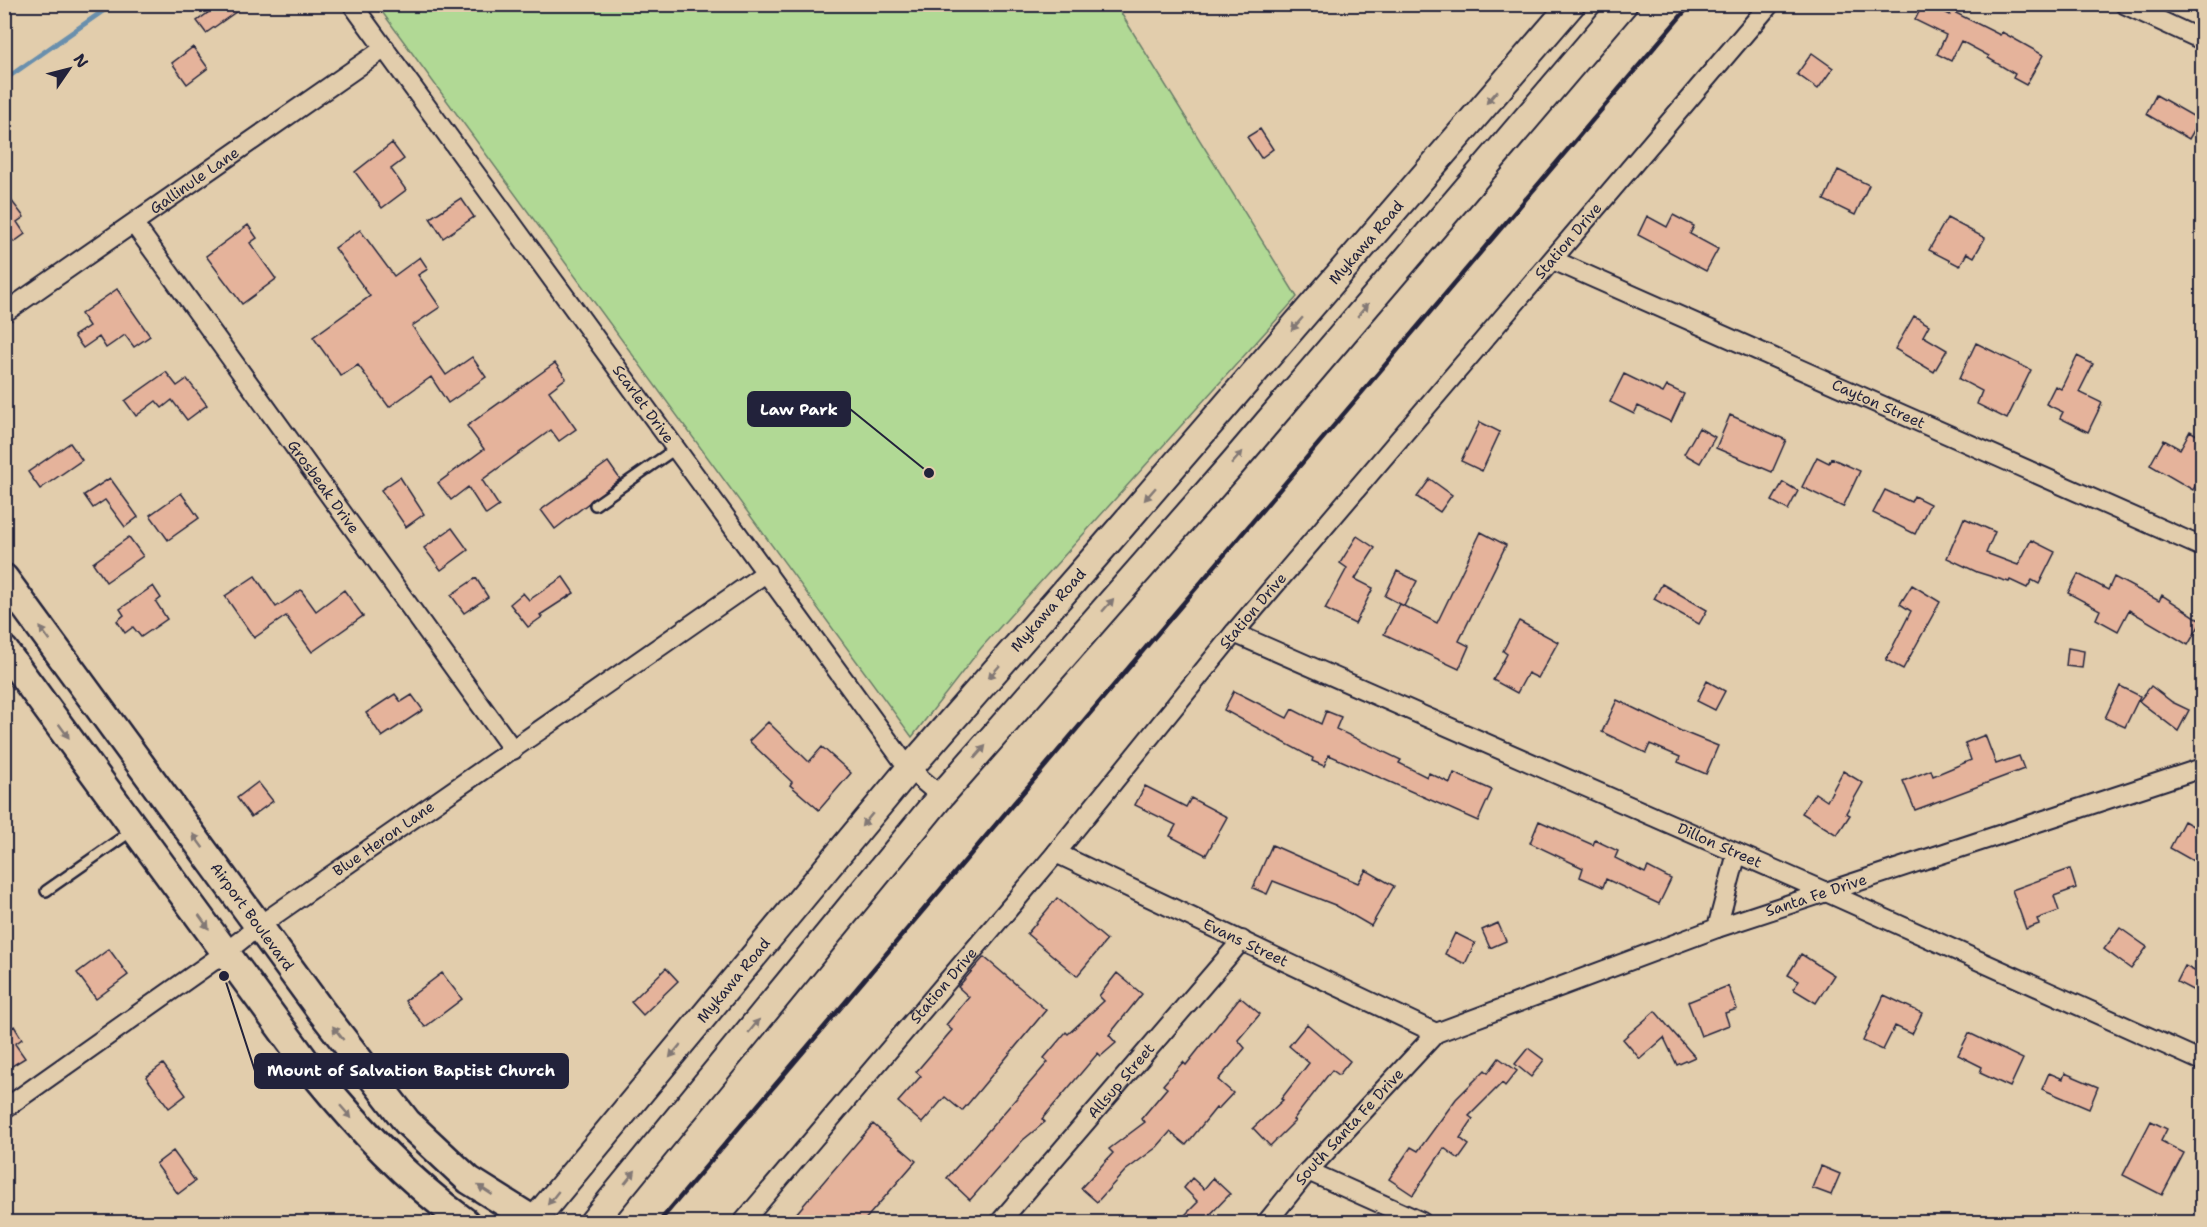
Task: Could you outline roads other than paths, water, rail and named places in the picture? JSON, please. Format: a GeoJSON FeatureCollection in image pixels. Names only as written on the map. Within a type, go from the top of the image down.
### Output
{"type":"FeatureCollection","features":[{"type":"Feature","properties":{"kind":"main road","name":"Mykawa Road"},"geometry":{"type":"LineString","coordinates":[[534,1222],[909,769],[1116,533],[1572,4]]}},
{"type":"Feature","properties":{"kind":"main road"},"geometry":{"type":"LineString","coordinates":[[593,1222],[941,796],[1148,560],[1624,4]]}},
{"type":"Feature","properties":{"kind":"main road"},"geometry":{"type":"LineString","coordinates":[[1521,63],[1549,91]]}},
{"type":"Feature","properties":{"kind":"main road"},"geometry":{"type":"LineString","coordinates":[[1116,533],[1148,560]]}},
{"type":"Feature","properties":{"kind":"main road","name":"Airport Boulevard"},"geometry":{"type":"LineString","coordinates":[[4,578],[321,1011],[407,1122],[469,1180],[534,1222]]}},
{"type":"Feature","properties":{"kind":"main road"},"geometry":{"type":"LineString","coordinates":[[4,650],[313,1072],[349,1115],[408,1176],[465,1222]]}},
{"type":"Feature","properties":{"kind":"main road"},"geometry":{"type":"LineString","coordinates":[[37,694],[72,669]]}},
{"type":"Feature","properties":{"kind":"street","name":"Scarlet Drive"},"geometry":{"type":"LineString","coordinates":[[352,4],[909,769],[941,796]]}},
{"type":"Feature","properties":{"kind":"street","name":"Station Drive"},"geometry":{"type":"LineString","coordinates":[[743,1222],[1056,853],[1234,633],[1770,4]]}},
{"type":"Feature","properties":{"kind":"street"},"geometry":{"type":"LineString","coordinates":[[2124,4],[2202,40]]}},
{"type":"Feature","properties":{"kind":"street","name":"Gallinule Lane"},"geometry":{"type":"LineString","coordinates":[[4,313],[385,48]]}},
{"type":"Feature","properties":{"kind":"street","name":"Grosbeak Drive"},"geometry":{"type":"LineString","coordinates":[[134,224],[513,750]]}},
{"type":"Feature","properties":{"kind":"street","name":"Cayton Street"},"geometry":{"type":"LineString","coordinates":[[1553,260],[2202,547]]}},
{"type":"Feature","properties":{"kind":"street","name":"Blue Heron Lane"},"geometry":{"type":"LineString","coordinates":[[4,1109],[226,952],[260,925],[767,572]]}},
{"type":"Feature","properties":{"kind":"street","name":"Dillon Street"},"geometry":{"type":"LineString","coordinates":[[1234,633],[1826,892],[2202,1061]]}},
{"type":"Feature","properties":{"kind":"street","name":"Santa Fe Drive"},"geometry":{"type":"LineString","coordinates":[[1436,1033],[1717,928],[2202,768]]}},
{"type":"Feature","properties":{"kind":"street","name":"Evans Street"},"geometry":{"type":"LineString","coordinates":[[1056,853],[1436,1033]]}},
{"type":"Feature","properties":{"kind":"street"},"geometry":{"type":"LineString","coordinates":[[1717,928],[1737,853]]}},
{"type":"Feature","properties":{"kind":"street","name":"Allsup Street"},"geometry":{"type":"LineString","coordinates":[[999,1222],[1242,940]]}},
{"type":"Feature","properties":{"kind":"street","name":"South Santa Fe Drive"},"geometry":{"type":"LineString","coordinates":[[1267,1222],[1308,1172],[1436,1033]]}},
{"type":"Feature","properties":{"kind":"street"},"geometry":{"type":"LineString","coordinates":[[1308,1172],[1422,1222]]}},
{"type":"Feature","properties":{"kind":"lane"},"geometry":{"type":"LineString","coordinates":[[595,505],[675,449]]}},
{"type":"Feature","properties":{"kind":"lane"},"geometry":{"type":"LineString","coordinates":[[46,891],[135,829]]}},
{"type":"Feature","properties":{"kind":"waterway"},"geometry":{"type":"LineString","coordinates":[[4,80],[113,4]]}},
{"type":"Feature","properties":{"kind":"railway"},"geometry":{"type":"LineString","coordinates":[[659,1222],[1691,4]]}},
{"type":"Feature","properties":{"kind":"place","name":"Law Park"},"geometry":{"type":"Point","coordinates":[929,473]}},
{"type":"Feature","properties":{"kind":"place","name":"Mount of Salvation Baptist Church"},"geometry":{"type":"Point","coordinates":[224,976]}}]}
